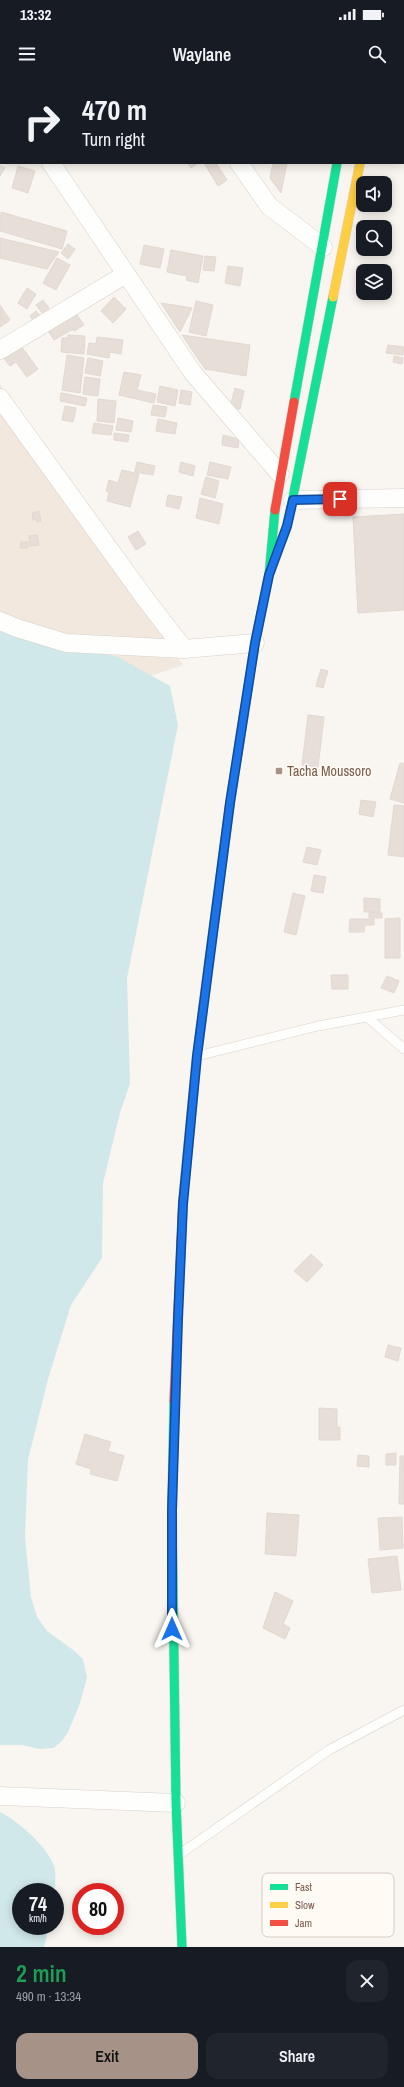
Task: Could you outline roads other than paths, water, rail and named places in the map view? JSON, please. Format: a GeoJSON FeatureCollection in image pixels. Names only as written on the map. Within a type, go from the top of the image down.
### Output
{"type":"FeatureCollection","features":[{"type":"Feature","properties":{"kind":"highway"},"geometry":{"type":"LineString","coordinates":[[180,1945],[172,1629],[173,1422],[183,1204],[197,1056],[230,803],[255,643],[269,575],[273,523],[280,474],[323,248],[337,164]]}},
{"type":"Feature","properties":{"kind":"highway"},"geometry":{"type":"LineString","coordinates":[[269,575],[287,526],[293,500],[360,164]]}},
{"type":"Feature","properties":{"kind":"street"},"geometry":{"type":"LineString","coordinates":[[52,164],[193,373],[280,474]]}},
{"type":"Feature","properties":{"kind":"street"},"geometry":{"type":"LineString","coordinates":[[240,164],[269,206],[323,248]]}},
{"type":"Feature","properties":{"kind":"street"},"geometry":{"type":"LineString","coordinates":[[0,350],[126,274]]}},
{"type":"Feature","properties":{"kind":"street"},"geometry":{"type":"LineString","coordinates":[[0,398],[144,598],[184,649]]}},
{"type":"Feature","properties":{"kind":"street"},"geometry":{"type":"LineString","coordinates":[[293,500],[404,498]]}},
{"type":"Feature","properties":{"kind":"street"},"geometry":{"type":"LineString","coordinates":[[0,621],[17,628],[66,643],[184,649],[255,643]]}},
{"type":"Feature","properties":{"kind":"street"},"geometry":{"type":"LineString","coordinates":[[0,1796],[176,1803]]}},
{"type":"Feature","properties":{"kind":"lane"},"geometry":{"type":"LineString","coordinates":[[197,1056],[318,1026],[404,1010]]}},
{"type":"Feature","properties":{"kind":"lane"},"geometry":{"type":"LineString","coordinates":[[366,1017],[404,1049]]}},
{"type":"Feature","properties":{"kind":"lane"},"geometry":{"type":"LineString","coordinates":[[177,1856],[329,1750],[404,1710]]}},
{"type":"Feature","properties":{"kind":"water"},"geometry":{"type":"Polygon","coordinates":[[[0,623],[58,643],[118,657],[170,686],[178,725],[127,978],[130,1083],[120,1113],[103,1183],[102,1258],[71,1305],[48,1379],[28,1460],[25,1537],[31,1597],[37,1617],[47,1631],[83,1659],[87,1678],[79,1706],[68,1732],[61,1742],[53,1748],[39,1749],[22,1745],[0,1745],[0,623]]]}},
{"type":"Feature","properties":{"kind":"water"},"geometry":{"type":"Polygon","coordinates":[[[0,1812],[33,1836],[41,1845],[52,1862],[55,1870],[55,1881],[55,1883],[12,1883],[12,1935],[47,1935],[44,1947],[0,1947],[0,1812]]]}},
{"type":"Feature","properties":{"kind":"place","name":"Tacha Moussoro"},"geometry":{"type":"Point","coordinates":[279,771]}}]}
